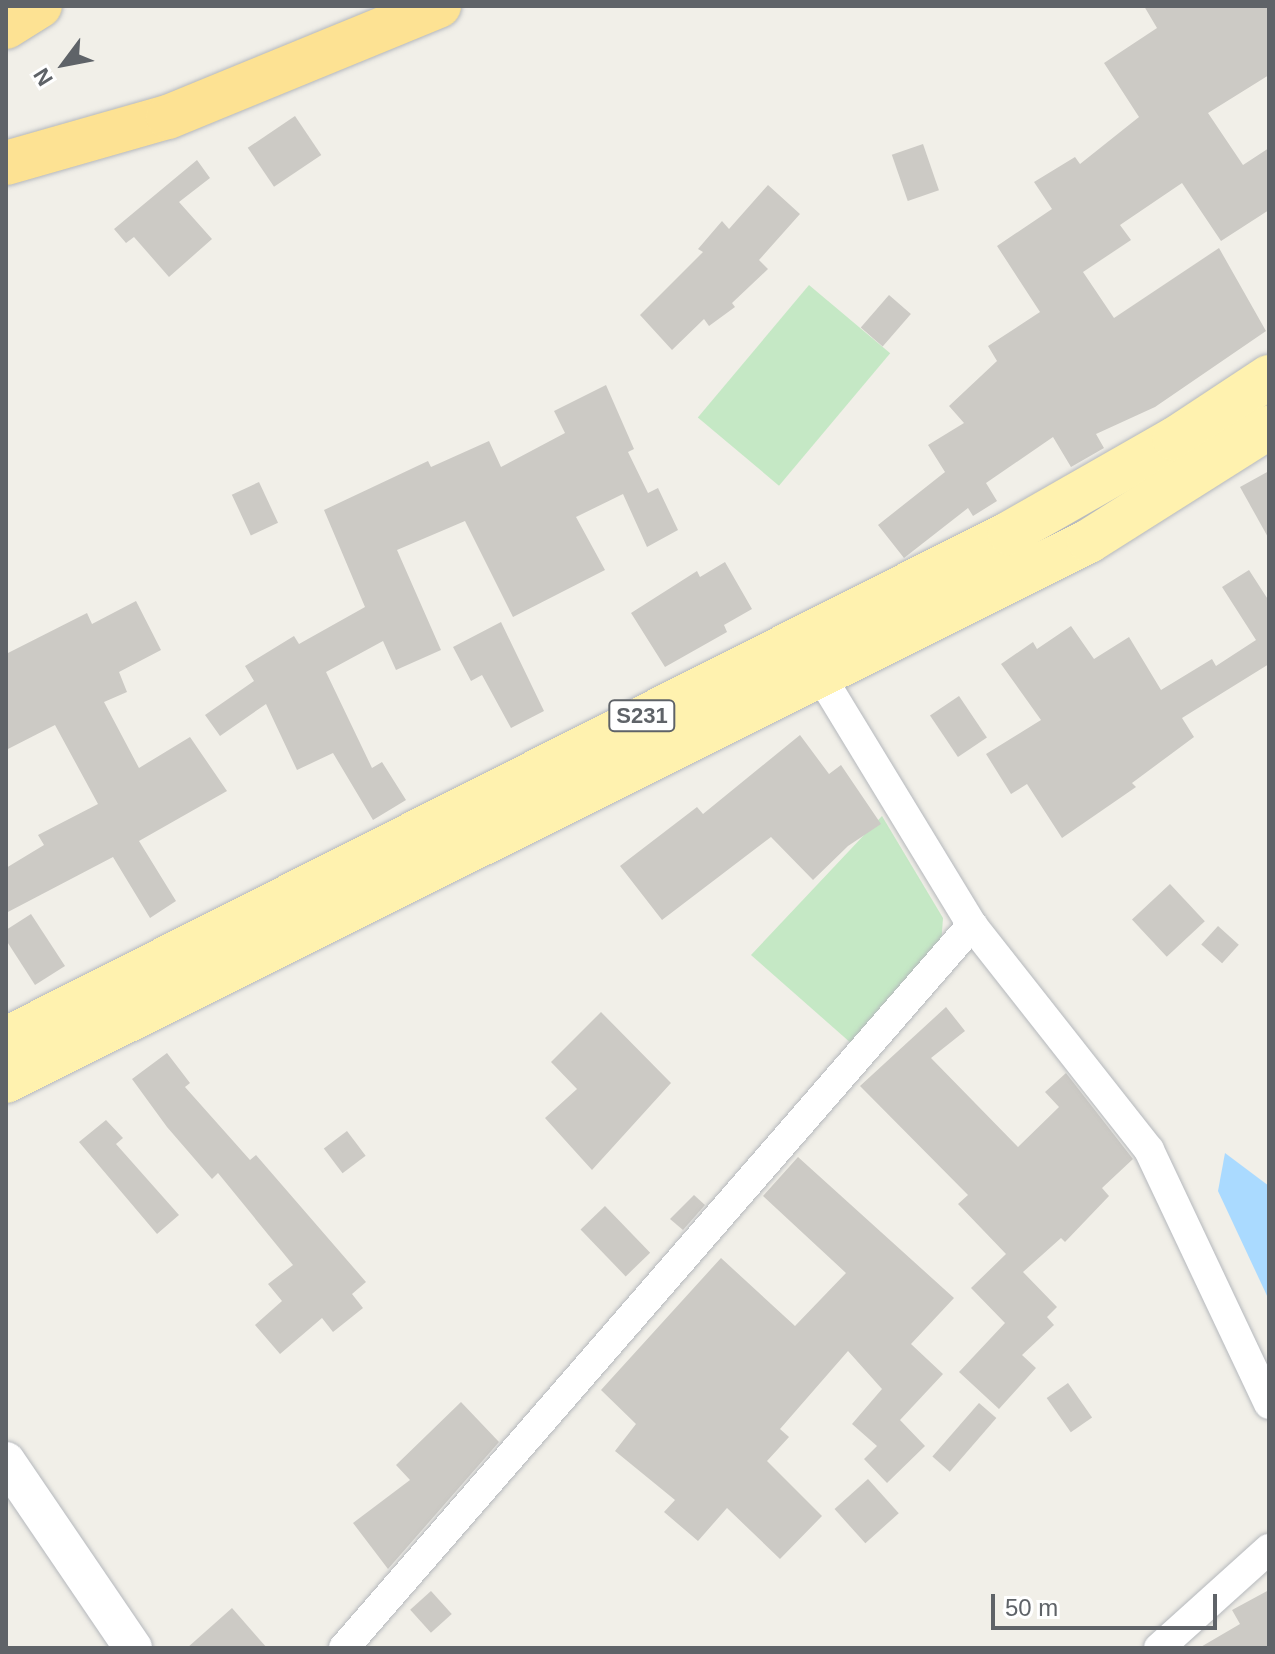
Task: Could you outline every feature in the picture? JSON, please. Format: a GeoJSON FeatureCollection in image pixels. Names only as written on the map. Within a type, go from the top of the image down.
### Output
{"type":"FeatureCollection","features":[{"type":"Feature","properties":{"kind":"highway"},"geometry":{"type":"LineString","coordinates":[[6,27],[40,6]]}},
{"type":"Feature","properties":{"kind":"highway"},"geometry":{"type":"LineString","coordinates":[[6,163],[168,117],[439,6]]}},
{"type":"Feature","properties":{"kind":"main road","name":"S231"},"geometry":{"type":"LineString","coordinates":[[6,1039],[1010,533],[1175,439],[1269,377]]}},
{"type":"Feature","properties":{"kind":"main road"},"geometry":{"type":"LineString","coordinates":[[6,1081],[1089,541],[1269,427]]}},
{"type":"Feature","properties":{"kind":"street"},"geometry":{"type":"LineString","coordinates":[[820,675],[972,925],[1149,1150],[1269,1404]]}},
{"type":"Feature","properties":{"kind":"street"},"geometry":{"type":"LineString","coordinates":[[344,1648],[972,925]]}},
{"type":"Feature","properties":{"kind":"street"},"geometry":{"type":"LineString","coordinates":[[6,1461],[133,1648]]}},
{"type":"Feature","properties":{"kind":"street"},"geometry":{"type":"LineString","coordinates":[[1159,1648],[1269,1549]]}},
{"type":"Feature","properties":{"kind":"green space"},"geometry":{"type":"Polygon","coordinates":[[[809,285],[890,353],[779,486],[698,418],[809,285]]]}},
{"type":"Feature","properties":{"kind":"green space"},"geometry":{"type":"Polygon","coordinates":[[[882,816],[943,918],[941,946],[852,1044],[751,955],[882,816]]]}},
{"type":"Feature","properties":{"kind":"water"},"geometry":{"type":"Polygon","coordinates":[[[1225,1153],[1269,1186],[1269,1300],[1218,1191],[1225,1153]]]}},
{"type":"Feature","properties":{"kind":"building"},"geometry":{"type":"Polygon","coordinates":[[[1144,6],[1269,6],[1269,75],[1208,113],[1243,165],[1269,148],[1269,210],[1221,241],[1182,183],[1120,225],[1131,240],[1083,272],[1114,318],[1219,248],[1266,331],[1155,407],[1096,434],[1104,448],[1071,467],[1053,437],[986,483],[997,501],[973,516],[968,508],[904,558],[878,525],[945,472],[928,445],[964,423],[949,406],[997,361],[988,346],[1040,312],[997,246],[1052,209],[1034,182],[1075,157],[1080,164],[1139,117],[1104,63],[1157,28],[1144,6]]]}},
{"type":"Feature","properties":{"kind":"building"},"geometry":{"type":"Polygon","coordinates":[[[295,116],[321,155],[274,187],[248,148],[295,116]]]}},
{"type":"Feature","properties":{"kind":"building"},"geometry":{"type":"Polygon","coordinates":[[[923,144],[939,190],[908,201],[892,155],[923,144]]]}},
{"type":"Feature","properties":{"kind":"building"},"geometry":{"type":"Polygon","coordinates":[[[197,160],[210,178],[179,202],[212,239],[169,277],[134,237],[126,243],[114,229],[197,160]]]}},
{"type":"Feature","properties":{"kind":"building"},"geometry":{"type":"Polygon","coordinates":[[[768,185],[800,214],[759,260],[768,269],[732,303],[735,307],[709,326],[704,319],[672,350],[640,315],[703,252],[698,249],[722,221],[729,229],[768,185]]]}},
{"type":"Feature","properties":{"kind":"building"},"geometry":{"type":"Polygon","coordinates":[[[889,295],[911,314],[883,346],[861,327],[889,295]]]}},
{"type":"Feature","properties":{"kind":"building"},"geometry":{"type":"Polygon","coordinates":[[[606,385],[634,449],[628,452],[648,493],[658,488],[678,530],[647,547],[623,494],[576,517],[605,570],[513,617],[465,521],[397,550],[441,650],[396,670],[383,641],[326,672],[372,768],[382,762],[406,800],[373,820],[333,753],[297,770],[266,704],[220,736],[205,715],[254,681],[245,666],[294,636],[299,644],[365,607],[324,510],[428,461],[431,467],[489,441],[501,467],[565,433],[554,411],[606,385]]]}},
{"type":"Feature","properties":{"kind":"building"},"geometry":{"type":"Polygon","coordinates":[[[1269,471],[1269,539],[1240,487],[1269,471]]]}},
{"type":"Feature","properties":{"kind":"building"},"geometry":{"type":"Polygon","coordinates":[[[259,482],[278,523],[251,535],[232,495],[259,482]]]}},
{"type":"Feature","properties":{"kind":"building"},"geometry":{"type":"Polygon","coordinates":[[[725,562],[752,609],[724,625],[727,632],[665,667],[631,613],[697,571],[700,577],[725,562]]]}},
{"type":"Feature","properties":{"kind":"building"},"geometry":{"type":"Polygon","coordinates":[[[1249,570],[1269,601],[1269,664],[1182,718],[1194,737],[1132,783],[1136,787],[1062,838],[1027,784],[1011,794],[986,754],[1041,720],[1001,664],[1033,642],[1037,649],[1071,626],[1094,659],[1129,637],[1161,690],[1212,659],[1216,666],[1256,640],[1222,587],[1249,570]]]}},
{"type":"Feature","properties":{"kind":"building"},"geometry":{"type":"Polygon","coordinates":[[[136,601],[161,650],[119,672],[127,692],[104,702],[139,768],[190,737],[227,791],[139,841],[176,901],[150,918],[113,857],[6,913],[6,868],[44,845],[38,835],[98,804],[55,725],[6,750],[6,654],[87,613],[92,624],[136,601]]]}},
{"type":"Feature","properties":{"kind":"building"},"geometry":{"type":"Polygon","coordinates":[[[501,622],[544,711],[511,728],[482,675],[471,681],[453,647],[501,622]]]}},
{"type":"Feature","properties":{"kind":"building"},"geometry":{"type":"Polygon","coordinates":[[[959,696],[987,737],[958,757],[930,716],[959,696]]]}},
{"type":"Feature","properties":{"kind":"building"},"geometry":{"type":"Polygon","coordinates":[[[800,735],[829,774],[841,765],[881,824],[848,846],[813,880],[771,837],[662,920],[620,866],[697,807],[703,814],[800,735]]]}},
{"type":"Feature","properties":{"kind":"building"},"geometry":{"type":"Polygon","coordinates":[[[1170,884],[1205,921],[1167,957],[1132,919],[1170,884]]]}},
{"type":"Feature","properties":{"kind":"building"},"geometry":{"type":"Polygon","coordinates":[[[31,914],[65,966],[35,985],[6,940],[6,930],[31,914]]]}},
{"type":"Feature","properties":{"kind":"building"},"geometry":{"type":"Polygon","coordinates":[[[1218,926],[1239,945],[1222,963],[1201,945],[1218,926]]]}},
{"type":"Feature","properties":{"kind":"building"},"geometry":{"type":"Polygon","coordinates":[[[946,1007],[965,1031],[931,1058],[1018,1147],[1059,1107],[1045,1092],[1066,1073],[1133,1159],[1102,1188],[1109,1196],[1065,1242],[1061,1238],[1023,1272],[1057,1307],[1047,1317],[1054,1325],[1022,1355],[1036,1368],[999,1409],[959,1372],[1005,1323],[971,1288],[1006,1254],[958,1204],[968,1195],[860,1086],[946,1007]]]}},
{"type":"Feature","properties":{"kind":"building"},"geometry":{"type":"Polygon","coordinates":[[[601,1012],[671,1083],[592,1170],[545,1118],[577,1089],[551,1062],[601,1012]]]}},
{"type":"Feature","properties":{"kind":"building"},"geometry":{"type":"Polygon","coordinates":[[[167,1053],[190,1083],[185,1087],[250,1160],[256,1155],[366,1282],[352,1294],[363,1308],[333,1332],[322,1318],[280,1354],[255,1325],[282,1301],[268,1284],[293,1265],[218,1173],[212,1179],[167,1127],[132,1079],[167,1053]]]}},
{"type":"Feature","properties":{"kind":"building"},"geometry":{"type":"Polygon","coordinates":[[[106,1120],[123,1138],[116,1144],[179,1215],[157,1234],[79,1142],[106,1120]]]}},
{"type":"Feature","properties":{"kind":"building"},"geometry":{"type":"Polygon","coordinates":[[[347,1131],[366,1156],[342,1173],[324,1148],[347,1131]]]}},
{"type":"Feature","properties":{"kind":"building"},"geometry":{"type":"Polygon","coordinates":[[[798,1157],[954,1298],[911,1344],[943,1374],[900,1420],[925,1446],[887,1483],[864,1459],[877,1446],[852,1424],[882,1389],[848,1351],[780,1429],[789,1437],[767,1461],[822,1516],[780,1559],[727,1508],[698,1541],[664,1512],[675,1500],[615,1451],[636,1424],[601,1390],[721,1258],[795,1326],[846,1273],[763,1196],[798,1157]]]}},
{"type":"Feature","properties":{"kind":"building"},"geometry":{"type":"Polygon","coordinates":[[[694,1195],[705,1205],[683,1230],[670,1219],[694,1195]]]}},
{"type":"Feature","properties":{"kind":"building"},"geometry":{"type":"Polygon","coordinates":[[[605,1206],[650,1253],[626,1276],[581,1230],[605,1206]]]}},
{"type":"Feature","properties":{"kind":"building"},"geometry":{"type":"Polygon","coordinates":[[[1068,1383],[1092,1417],[1071,1432],[1047,1398],[1068,1383]]]}},
{"type":"Feature","properties":{"kind":"building"},"geometry":{"type":"Polygon","coordinates":[[[461,1402],[499,1442],[388,1569],[353,1523],[410,1480],[396,1465],[461,1402]]]}},
{"type":"Feature","properties":{"kind":"building"},"geometry":{"type":"Polygon","coordinates":[[[979,1403],[996,1418],[950,1472],[932,1457],[979,1403]]]}},
{"type":"Feature","properties":{"kind":"building"},"geometry":{"type":"Polygon","coordinates":[[[868,1479],[899,1513],[865,1543],[835,1509],[868,1479]]]}},
{"type":"Feature","properties":{"kind":"building"},"geometry":{"type":"Polygon","coordinates":[[[1269,1590],[1269,1648],[1199,1648],[1240,1624],[1232,1610],[1269,1590]]]}},
{"type":"Feature","properties":{"kind":"building"},"geometry":{"type":"Polygon","coordinates":[[[431,1591],[452,1614],[431,1633],[410,1610],[431,1591]]]}},
{"type":"Feature","properties":{"kind":"building"},"geometry":{"type":"Polygon","coordinates":[[[232,1608],[267,1648],[187,1648],[232,1608]]]}}]}
